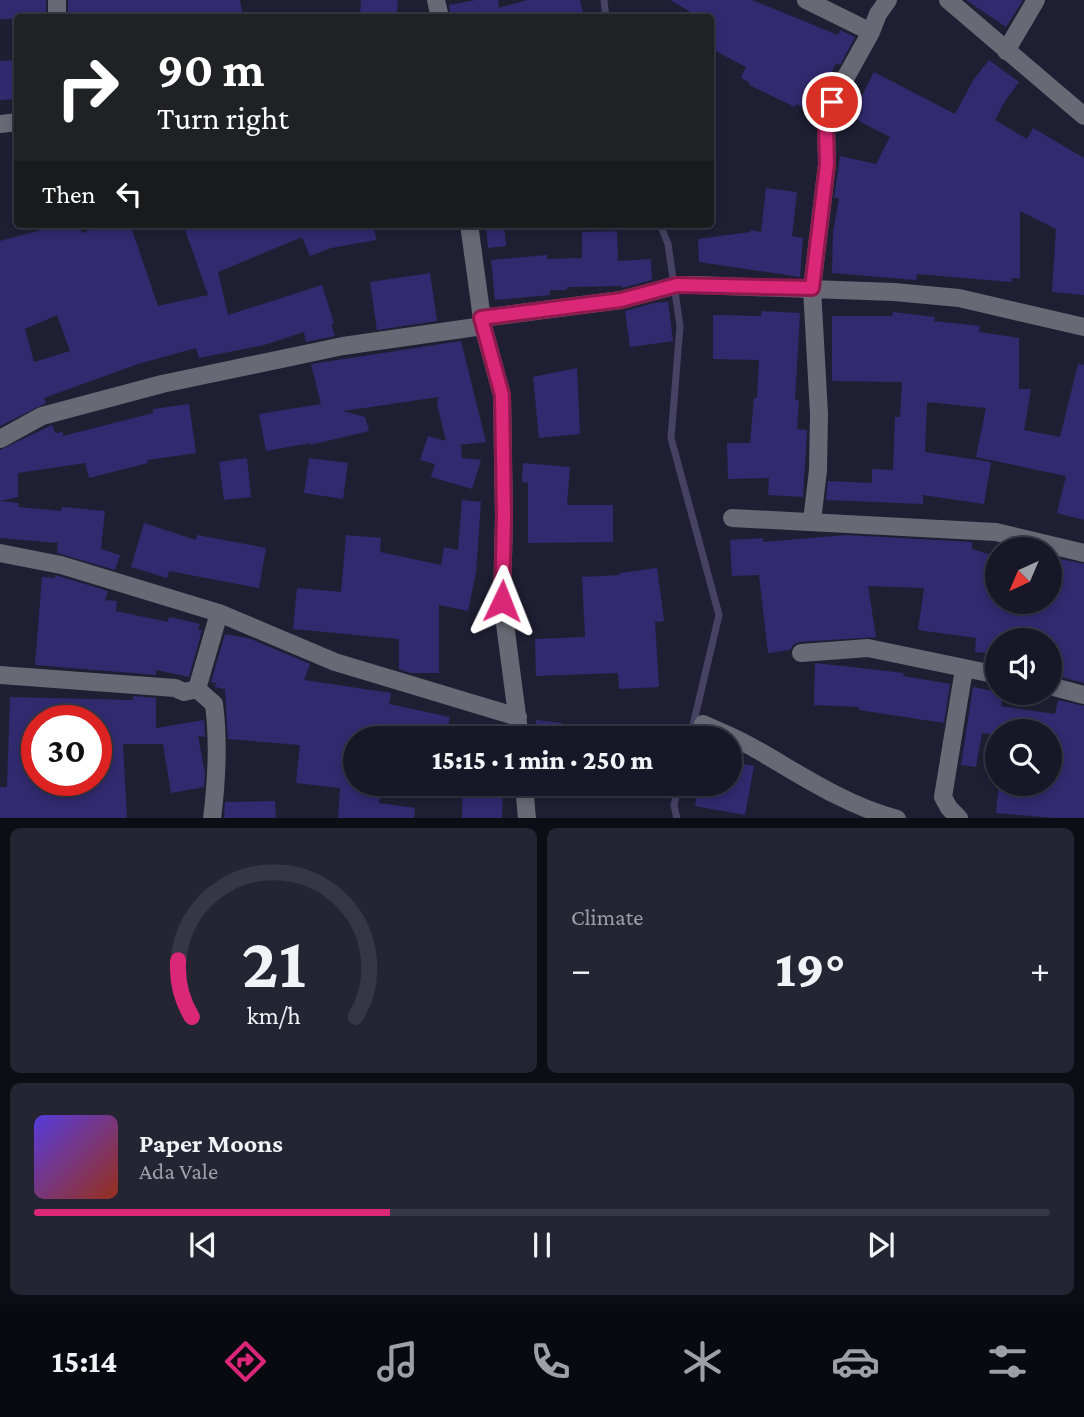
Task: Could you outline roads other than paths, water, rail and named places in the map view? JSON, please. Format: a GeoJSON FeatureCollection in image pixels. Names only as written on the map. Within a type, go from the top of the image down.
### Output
{"type":"FeatureCollection","features":[{"type":"Feature","properties":{"kind":"street"},"geometry":{"type":"LineString","coordinates":[[807,0],[871,32]]}},
{"type":"Feature","properties":{"kind":"street"},"geometry":{"type":"LineString","coordinates":[[812,521],[818,470],[819,414],[812,288],[827,164],[826,127],[832,102],[888,0]]}},
{"type":"Feature","properties":{"kind":"street"},"geometry":{"type":"LineString","coordinates":[[948,0],[1084,116]]}},
{"type":"Feature","properties":{"kind":"street"},"geometry":{"type":"LineString","coordinates":[[1006,51],[1036,0]]}},
{"type":"Feature","properties":{"kind":"street"},"geometry":{"type":"LineString","coordinates":[[470,228],[482,322],[502,395],[502,601],[519,726]]}},
{"type":"Feature","properties":{"kind":"street"},"geometry":{"type":"LineString","coordinates":[[0,439],[42,416],[162,384],[343,345],[621,300],[677,285],[812,288],[959,298],[1084,327]]}},
{"type":"Feature","properties":{"kind":"street"},"geometry":{"type":"LineString","coordinates":[[733,518],[996,532],[1084,553]]}},
{"type":"Feature","properties":{"kind":"street"},"geometry":{"type":"LineString","coordinates":[[0,553],[61,565],[219,613],[335,662],[518,718]]}},
{"type":"Feature","properties":{"kind":"street"},"geometry":{"type":"LineString","coordinates":[[197,689],[219,613]]}},
{"type":"Feature","properties":{"kind":"street"},"geometry":{"type":"LineString","coordinates":[[801,653],[868,648],[985,673]]}},
{"type":"Feature","properties":{"kind":"street"},"geometry":{"type":"LineString","coordinates":[[960,818],[948,808],[943,797],[964,669]]}},
{"type":"Feature","properties":{"kind":"street"},"geometry":{"type":"LineString","coordinates":[[0,675],[175,688],[184,692],[197,689]]}},
{"type":"Feature","properties":{"kind":"street"},"geometry":{"type":"LineString","coordinates":[[197,689],[214,704],[217,728],[218,769],[212,818]]}},
{"type":"Feature","properties":{"kind":"street"},"geometry":{"type":"LineString","coordinates":[[1062,689],[1084,695]]}},
{"type":"Feature","properties":{"kind":"street"},"geometry":{"type":"LineString","coordinates":[[703,724],[751,747],[831,794],[871,812],[897,818]]}},
{"type":"Feature","properties":{"kind":"street"},"geometry":{"type":"LineString","coordinates":[[525,796],[527,818]]}},
{"type":"Feature","properties":{"kind":"waterway"},"geometry":{"type":"LineString","coordinates":[[604,0],[606,14]]}},
{"type":"Feature","properties":{"kind":"waterway"},"geometry":{"type":"LineString","coordinates":[[662,228],[668,244],[680,326],[671,438],[719,615],[693,726]]}},
{"type":"Feature","properties":{"kind":"waterway"},"geometry":{"type":"LineString","coordinates":[[676,796],[674,805],[677,818]]}}]}
